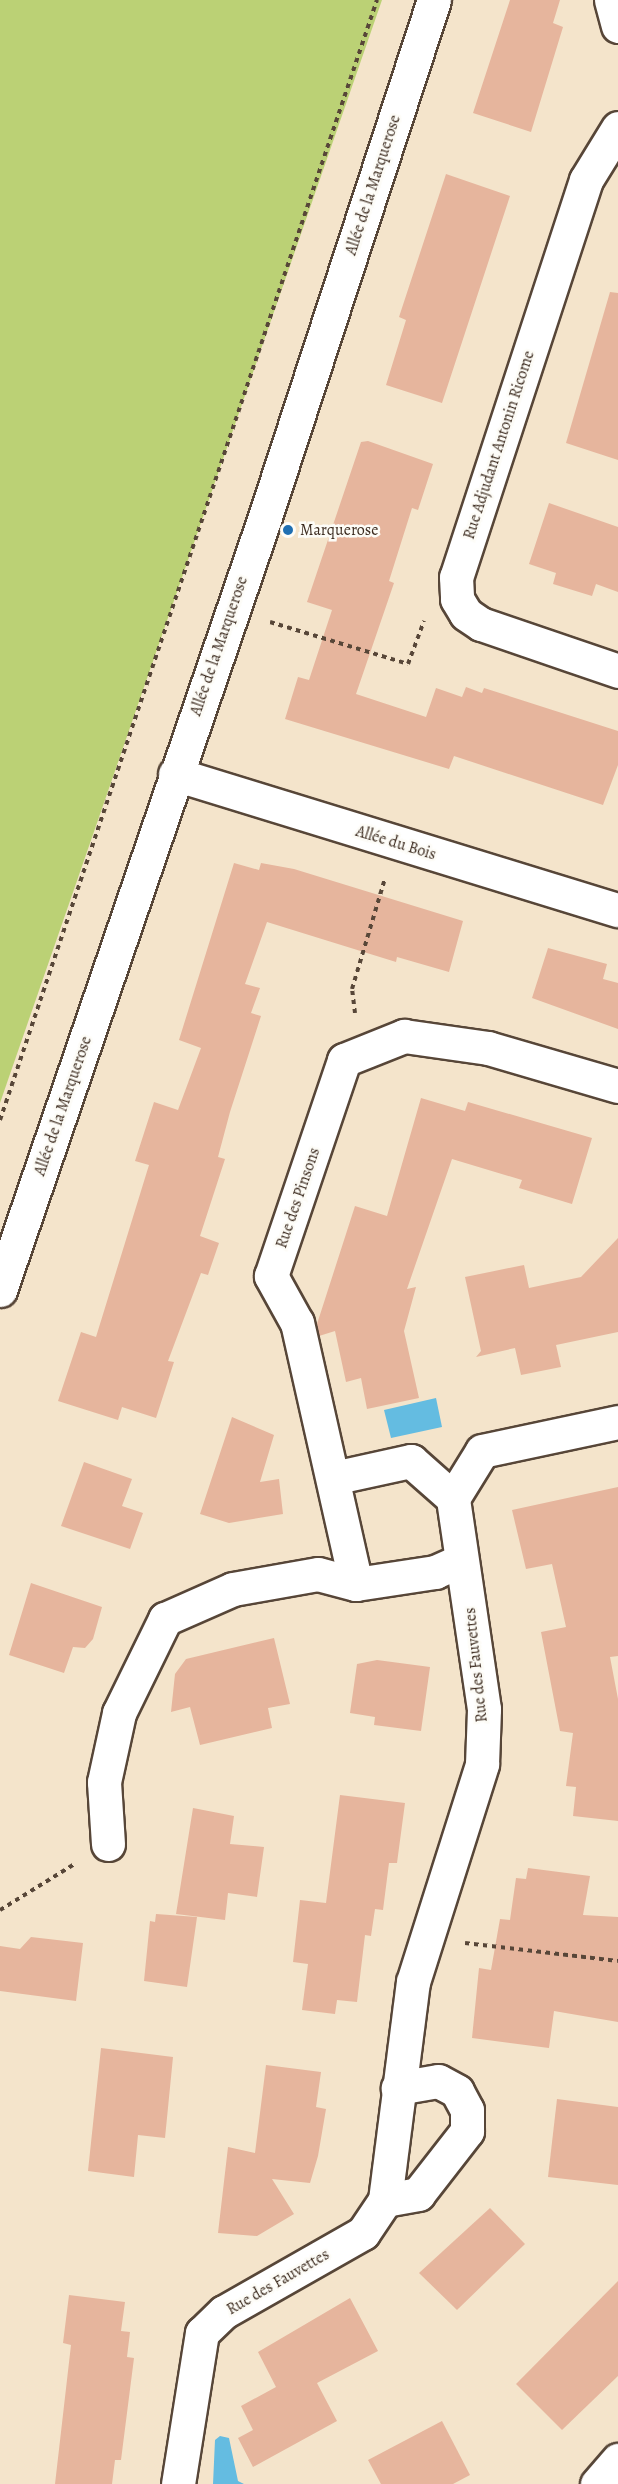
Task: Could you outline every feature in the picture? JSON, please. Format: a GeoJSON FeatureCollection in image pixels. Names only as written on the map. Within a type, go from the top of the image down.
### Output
{"type":"FeatureCollection","features":[{"type":"Feature","properties":{"kind":"street","name":"Allée de la Marquerose"},"geometry":{"type":"LineString","coordinates":[[0,1290],[434,0]]}},
{"type":"Feature","properties":{"kind":"street"},"geometry":{"type":"LineString","coordinates":[[611,0],[618,26]]}},
{"type":"Feature","properties":{"kind":"street","name":"Rue Adjudant Antonin Ricome"},"geometry":{"type":"LineString","coordinates":[[465,614],[458,599],[456,577],[586,180],[618,128]]}},
{"type":"Feature","properties":{"kind":"street"},"geometry":{"type":"LineString","coordinates":[[465,614],[618,670]]}},
{"type":"Feature","properties":{"kind":"street","name":"Allée du Bois"},"geometry":{"type":"LineString","coordinates":[[175,774],[618,910]]}},
{"type":"Feature","properties":{"kind":"street"},"geometry":{"type":"LineString","coordinates":[[344,1060],[404,1036],[488,1048],[618,1086]]}},
{"type":"Feature","properties":{"kind":"street","name":"Rue des Pinsons"},"geometry":{"type":"LineString","coordinates":[[344,1060],[271,1276],[297,1323],[356,1584]]}},
{"type":"Feature","properties":{"kind":"street"},"geometry":{"type":"LineString","coordinates":[[333,1478],[411,1461],[453,1498],[482,1451],[618,1422]]}},
{"type":"Feature","properties":{"kind":"street","name":"Rue des Fauvettes"},"geometry":{"type":"LineString","coordinates":[[178,2484],[202,2332],[224,2312],[363,2233],[385,2200],[413,1982],[482,1764],[484,1708],[460,1561],[453,1498]]}},
{"type":"Feature","properties":{"kind":"street"},"geometry":{"type":"LineString","coordinates":[[108,1844],[104,1782],[119,1713],[165,1619],[233,1589],[318,1574],[356,1584],[435,1572],[460,1561]]}},
{"type":"Feature","properties":{"kind":"street"},"geometry":{"type":"LineString","coordinates":[[385,2200],[418,2194],[467,2131],[467,2110],[457,2091],[438,2081],[398,2088]]}},
{"type":"Feature","properties":{"kind":"street"},"geometry":{"type":"LineString","coordinates":[[597,2484],[618,2460]]}},
{"type":"Feature","properties":{"kind":"path"},"geometry":{"type":"LineString","coordinates":[[0,1120],[377,0]]}},
{"type":"Feature","properties":{"kind":"path"},"geometry":{"type":"LineString","coordinates":[[265,620],[408,664],[424,620],[465,614]]}},
{"type":"Feature","properties":{"kind":"path"},"geometry":{"type":"LineString","coordinates":[[344,1060],[356,1015],[352,989],[395,843]]}},
{"type":"Feature","properties":{"kind":"path"},"geometry":{"type":"LineString","coordinates":[[0,1910],[108,1844]]}},
{"type":"Feature","properties":{"kind":"path"},"geometry":{"type":"LineString","coordinates":[[426,1938],[618,1961]]}},
{"type":"Feature","properties":{"kind":"green space"},"geometry":{"type":"Polygon","coordinates":[[[0,0],[382,0],[0,1103],[0,0]]]}},
{"type":"Feature","properties":{"kind":"water"},"geometry":{"type":"Polygon","coordinates":[[[436,1398],[442,1427],[391,1438],[384,1410],[436,1398]]]}},
{"type":"Feature","properties":{"kind":"water"},"geometry":{"type":"Polygon","coordinates":[[[220,2436],[229,2438],[238,2481],[244,2484],[213,2484],[215,2440],[220,2436]]]}},
{"type":"Feature","properties":{"kind":"building"},"geometry":{"type":"Polygon","coordinates":[[[510,0],[560,0],[553,23],[563,27],[531,132],[473,113],[510,0]]]}},
{"type":"Feature","properties":{"kind":"building"},"geometry":{"type":"Polygon","coordinates":[[[446,174],[510,196],[442,403],[386,385],[406,320],[399,317],[446,174]]]}},
{"type":"Feature","properties":{"kind":"building"},"geometry":{"type":"Polygon","coordinates":[[[610,292],[618,293],[618,460],[566,443],[610,292]]]}},
{"type":"Feature","properties":{"kind":"building"},"geometry":{"type":"Polygon","coordinates":[[[368,441],[433,464],[418,510],[412,508],[389,581],[394,583],[356,694],[426,717],[436,688],[462,697],[466,687],[482,693],[484,688],[618,731],[618,765],[603,805],[454,756],[449,769],[285,719],[298,677],[309,680],[332,610],[307,602],[361,442],[368,441]]]}},
{"type":"Feature","properties":{"kind":"building"},"geometry":{"type":"Polygon","coordinates":[[[549,503],[618,527],[618,592],[596,584],[592,596],[553,584],[556,573],[529,564],[549,503]]]}},
{"type":"Feature","properties":{"kind":"building"},"geometry":{"type":"Polygon","coordinates":[[[234,863],[259,870],[261,863],[294,869],[463,921],[449,972],[397,957],[396,962],[267,922],[245,984],[260,988],[251,1013],[261,1016],[230,1112],[218,1157],[225,1159],[200,1236],[219,1243],[208,1275],[201,1273],[168,1361],[174,1362],[156,1418],[122,1407],[118,1420],[58,1401],[81,1332],[96,1337],[149,1165],[135,1161],[154,1102],[178,1110],[201,1048],[179,1040],[234,863]]]}},
{"type":"Feature","properties":{"kind":"building"},"geometry":{"type":"Polygon","coordinates":[[[548,948],[607,964],[603,979],[618,983],[618,1029],[532,998],[548,948]]]}},
{"type":"Feature","properties":{"kind":"building"},"geometry":{"type":"Polygon","coordinates":[[[421,1098],[465,1111],[468,1102],[592,1138],[572,1204],[519,1188],[522,1180],[452,1159],[407,1289],[416,1287],[404,1331],[419,1398],[367,1409],[361,1378],[346,1382],[335,1331],[319,1336],[317,1324],[355,1206],[387,1216],[421,1098]]]}},
{"type":"Feature","properties":{"kind":"building"},"geometry":{"type":"Polygon","coordinates":[[[618,1238],[618,1332],[556,1345],[561,1367],[521,1375],[515,1348],[476,1357],[481,1351],[465,1277],[524,1265],[529,1288],[581,1277],[618,1238]]]}},
{"type":"Feature","properties":{"kind":"building"},"geometry":{"type":"Polygon","coordinates":[[[232,1417],[274,1435],[260,1482],[279,1479],[283,1514],[229,1523],[200,1514],[232,1417]]]}},
{"type":"Feature","properties":{"kind":"building"},"geometry":{"type":"Polygon","coordinates":[[[84,1462],[132,1479],[122,1506],[143,1513],[130,1549],[61,1526],[84,1462]]]}},
{"type":"Feature","properties":{"kind":"building"},"geometry":{"type":"Polygon","coordinates":[[[618,1487],[618,1656],[610,1657],[618,1699],[618,1821],[573,1816],[576,1787],[566,1786],[573,1733],[560,1731],[541,1632],[566,1627],[552,1564],[526,1569],[512,1510],[618,1487]]]}},
{"type":"Feature","properties":{"kind":"building"},"geometry":{"type":"Polygon","coordinates":[[[31,1583],[102,1607],[93,1639],[85,1648],[73,1647],[64,1673],[9,1655],[31,1583]]]}},
{"type":"Feature","properties":{"kind":"building"},"geometry":{"type":"Polygon","coordinates":[[[274,1638],[290,1704],[268,1708],[272,1728],[200,1745],[190,1707],[171,1712],[175,1674],[186,1659],[274,1638]]]}},
{"type":"Feature","properties":{"kind":"building"},"geometry":{"type":"Polygon","coordinates":[[[377,1660],[430,1667],[421,1731],[374,1725],[375,1717],[350,1713],[357,1664],[377,1660]]]}},
{"type":"Feature","properties":{"kind":"building"},"geometry":{"type":"Polygon","coordinates":[[[340,1795],[405,1803],[397,1863],[389,1863],[383,1910],[375,1909],[371,1936],[365,1935],[357,2002],[337,2000],[335,2014],[302,2010],[308,1964],[293,1962],[300,1900],[326,1903],[340,1795]]]}},
{"type":"Feature","properties":{"kind":"building"},"geometry":{"type":"Polygon","coordinates":[[[193,1808],[234,1816],[230,1844],[264,1847],[257,1897],[228,1893],[225,1920],[176,1914],[193,1808]]]}},
{"type":"Feature","properties":{"kind":"building"},"geometry":{"type":"Polygon","coordinates":[[[528,1868],[590,1876],[583,1915],[618,1917],[618,2022],[554,2011],[549,2048],[472,2038],[479,1968],[491,1970],[500,1919],[510,1920],[516,1878],[526,1879],[528,1868]]]}},
{"type":"Feature","properties":{"kind":"building"},"geometry":{"type":"Polygon","coordinates":[[[156,1914],[197,1917],[187,1987],[144,1981],[150,1921],[155,1922],[156,1914]]]}},
{"type":"Feature","properties":{"kind":"building"},"geometry":{"type":"Polygon","coordinates":[[[31,1937],[83,1943],[76,2001],[0,1991],[0,1946],[20,1949],[31,1937]]]}},
{"type":"Feature","properties":{"kind":"building"},"geometry":{"type":"Polygon","coordinates":[[[101,2048],[173,2057],[165,2138],[138,2135],[134,2177],[88,2171],[101,2048]]]}},
{"type":"Feature","properties":{"kind":"building"},"geometry":{"type":"Polygon","coordinates":[[[266,2065],[321,2072],[316,2107],[326,2109],[318,2156],[310,2183],[272,2179],[294,2214],[257,2236],[218,2233],[228,2147],[255,2153],[266,2065]]]}},
{"type":"Feature","properties":{"kind":"building"},"geometry":{"type":"Polygon","coordinates":[[[557,2099],[618,2107],[618,2185],[548,2177],[557,2099]]]}},
{"type":"Feature","properties":{"kind":"building"},"geometry":{"type":"Polygon","coordinates":[[[490,2208],[525,2244],[457,2310],[419,2273],[490,2208]]]}},
{"type":"Feature","properties":{"kind":"building"},"geometry":{"type":"Polygon","coordinates":[[[618,2281],[618,2376],[562,2430],[516,2384],[618,2281]]]}},
{"type":"Feature","properties":{"kind":"building"},"geometry":{"type":"Polygon","coordinates":[[[69,2295],[125,2302],[121,2331],[130,2332],[127,2357],[134,2358],[121,2460],[115,2460],[112,2484],[55,2484],[71,2345],[63,2343],[69,2295]]]}},
{"type":"Feature","properties":{"kind":"building"},"geometry":{"type":"Polygon","coordinates":[[[350,2298],[378,2351],[317,2383],[337,2421],[253,2467],[238,2438],[253,2430],[241,2406],[276,2387],[258,2352],[350,2298]]]}},
{"type":"Feature","properties":{"kind":"building"},"geometry":{"type":"Polygon","coordinates":[[[442,2421],[470,2475],[453,2484],[381,2484],[368,2460],[442,2421]]]}},
{"type":"Feature","properties":{"kind":"place","name":"Marquerose"},"geometry":{"type":"Point","coordinates":[288,530]}}]}
